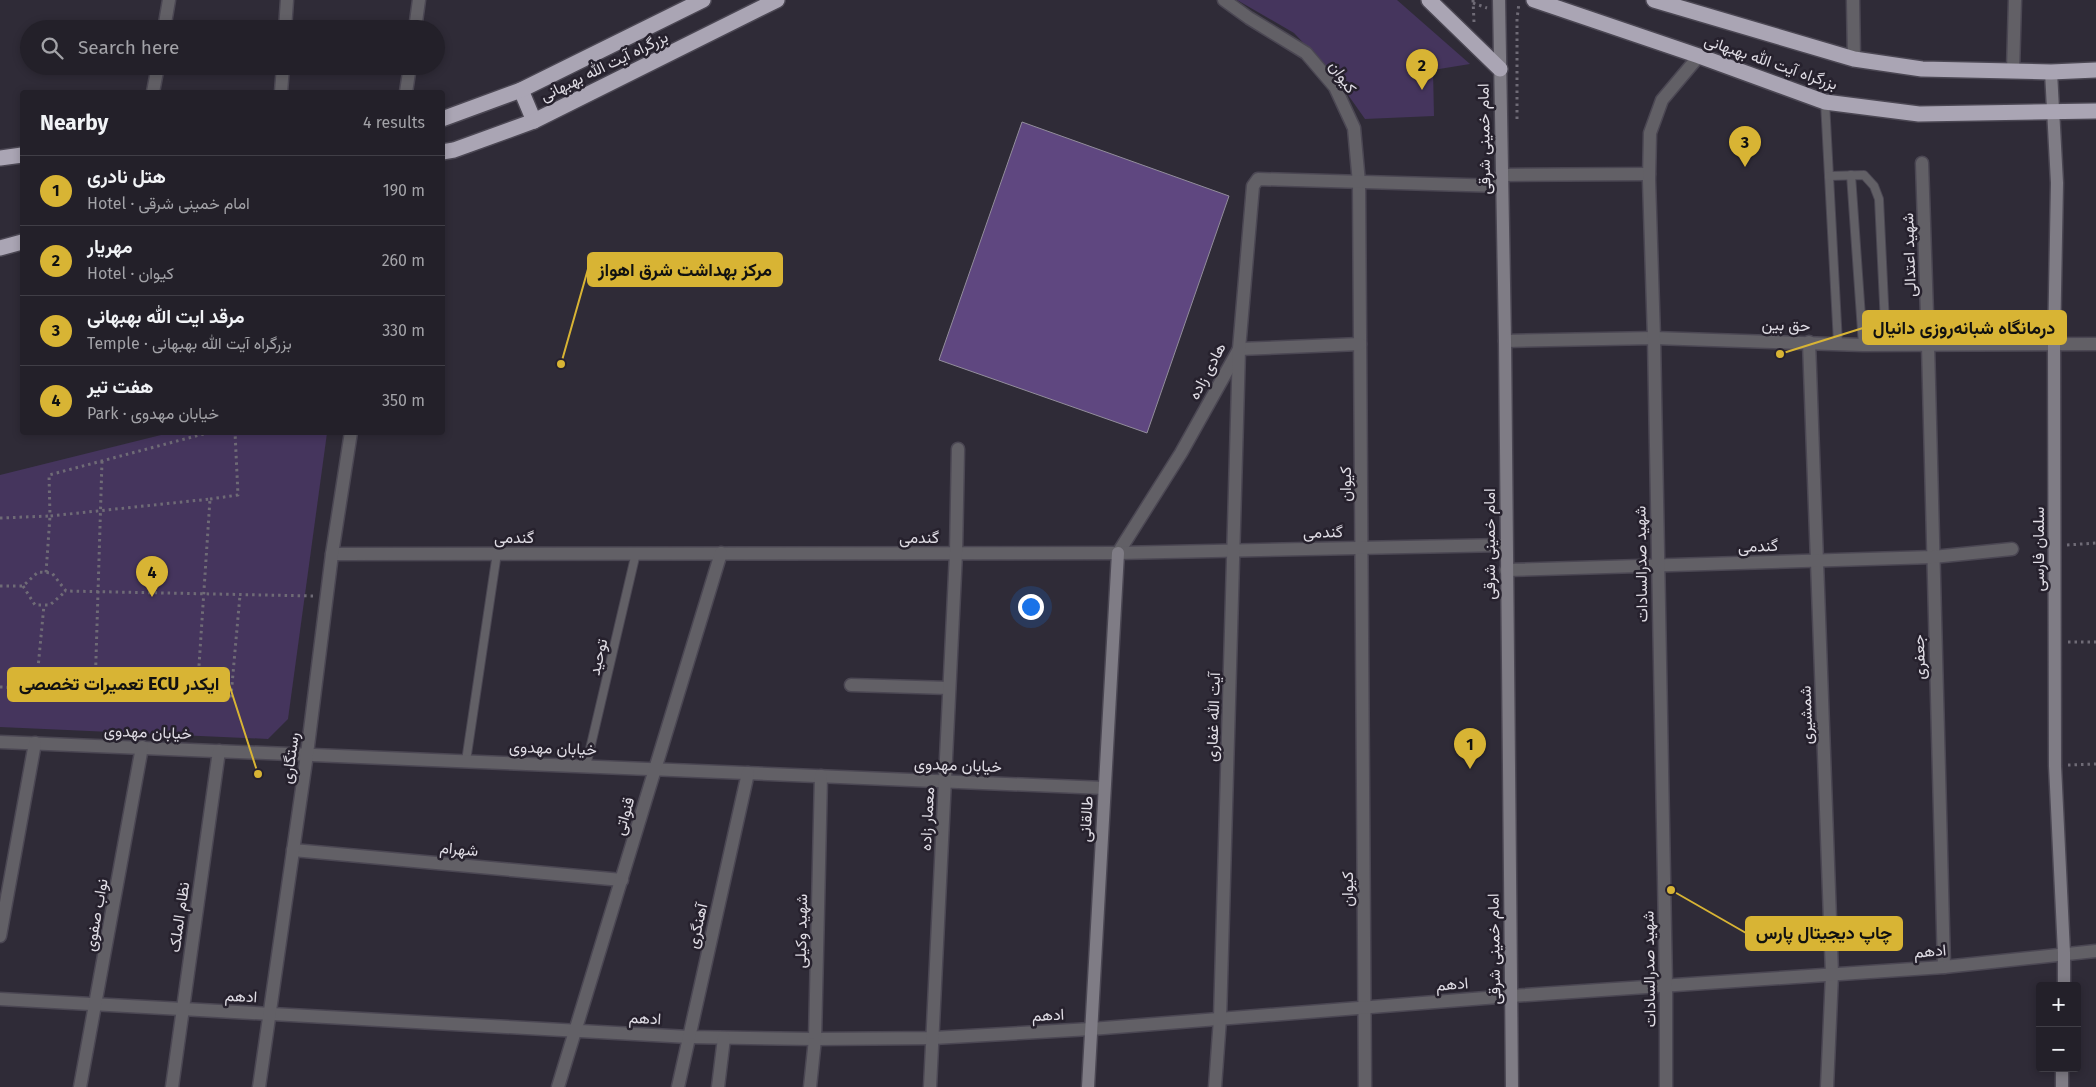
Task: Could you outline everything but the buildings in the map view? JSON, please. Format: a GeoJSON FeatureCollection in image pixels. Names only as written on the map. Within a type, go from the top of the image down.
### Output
{"type":"FeatureCollection","features":[{"type":"Feature","properties":{"kind":"highway","name":"بزرگراه آیت الله بهبهانی"},"geometry":{"type":"LineString","coordinates":[[445,118],[521,90],[703,0]]}},
{"type":"Feature","properties":{"kind":"highway","name":"بزرگراه آیت الله بهبهانی"},"geometry":{"type":"LineString","coordinates":[[445,152],[534,121],[777,0]]}},
{"type":"Feature","properties":{"kind":"highway"},"geometry":{"type":"LineString","coordinates":[[1429,0],[1500,69]]}},
{"type":"Feature","properties":{"kind":"highway","name":"بزرگراه آیت الله بهبهانی"},"geometry":{"type":"LineString","coordinates":[[1534,0],[1699,56],[1825,102],[1919,114],[2096,111]]}},
{"type":"Feature","properties":{"kind":"highway","name":"بزرگراه آیت الله بهبهانی"},"geometry":{"type":"LineString","coordinates":[[1654,0],[1676,3],[1854,60],[1922,69],[2051,72],[2096,70]]}},
{"type":"Feature","properties":{"kind":"highway"},"geometry":{"type":"LineString","coordinates":[[521,90],[534,121]]}},
{"type":"Feature","properties":{"kind":"highway"},"geometry":{"type":"LineString","coordinates":[[0,158],[20,155]]}},
{"type":"Feature","properties":{"kind":"highway"},"geometry":{"type":"LineString","coordinates":[[0,248],[20,243]]}},
{"type":"Feature","properties":{"kind":"main road","name":"امام خمینی شرقی"},"geometry":{"type":"LineString","coordinates":[[1499,0],[1505,341],[1512,1087]]}},
{"type":"Feature","properties":{"kind":"main road","name":"سلمان فارسی"},"geometry":{"type":"LineString","coordinates":[[2051,72],[2057,183],[2054,345],[2055,766],[2064,982]]}},
{"type":"Feature","properties":{"kind":"main road","name":"طالقانی"},"geometry":{"type":"LineString","coordinates":[[1088,1087],[1118,553]]}},
{"type":"Feature","properties":{"kind":"main road"},"geometry":{"type":"LineString","coordinates":[[2062,1072],[2062,1087]]}},
{"type":"Feature","properties":{"kind":"street"},"geometry":{"type":"LineString","coordinates":[[166,20],[169,0]]}},
{"type":"Feature","properties":{"kind":"street"},"geometry":{"type":"LineString","coordinates":[[286,20],[288,0]]}},
{"type":"Feature","properties":{"kind":"street"},"geometry":{"type":"LineString","coordinates":[[416,20],[419,0]]}},
{"type":"Feature","properties":{"kind":"street","name":"کیوان"},"geometry":{"type":"LineString","coordinates":[[1224,0],[1249,18],[1306,53],[1335,87],[1354,128],[1359,183],[1364,1087]]}},
{"type":"Feature","properties":{"kind":"street"},"geometry":{"type":"LineString","coordinates":[[1853,0],[1854,60]]}},
{"type":"Feature","properties":{"kind":"street"},"geometry":{"type":"LineString","coordinates":[[2013,71],[2015,0]]}},
{"type":"Feature","properties":{"kind":"street","name":"شهید صدرالسادات"},"geometry":{"type":"LineString","coordinates":[[1666,1087],[1666,986],[1654,338],[1649,174],[1650,133],[1662,100],[1699,56]]}},
{"type":"Feature","properties":{"kind":"street"},"geometry":{"type":"LineString","coordinates":[[153,90],[156,75]]}},
{"type":"Feature","properties":{"kind":"street"},"geometry":{"type":"LineString","coordinates":[[281,90],[282,75]]}},
{"type":"Feature","properties":{"kind":"street"},"geometry":{"type":"LineString","coordinates":[[406,90],[409,75]]}},
{"type":"Feature","properties":{"kind":"street","name":"شهید اعتدالی"},"geometry":{"type":"LineString","coordinates":[[1922,163],[1928,345]]}},
{"type":"Feature","properties":{"kind":"street"},"geometry":{"type":"LineString","coordinates":[[1359,183],[1649,174]]}},
{"type":"Feature","properties":{"kind":"street","name":"هادی زاده"},"geometry":{"type":"LineString","coordinates":[[1118,553],[1181,453],[1239,349],[1253,186],[1255,182],[1258,179],[1359,183]]}},
{"type":"Feature","properties":{"kind":"street","name":"حق بین"},"geometry":{"type":"LineString","coordinates":[[1505,341],[1654,338],[1863,345],[2096,344]]}},
{"type":"Feature","properties":{"kind":"street","name":"شمشیری"},"geometry":{"type":"LineString","coordinates":[[1809,342],[1832,974],[1826,1087]]}},
{"type":"Feature","properties":{"kind":"street"},"geometry":{"type":"LineString","coordinates":[[1239,349],[1360,344]]}},
{"type":"Feature","properties":{"kind":"street","name":"جعفری"},"geometry":{"type":"LineString","coordinates":[[1928,345],[1944,967]]}},
{"type":"Feature","properties":{"kind":"street","name":"آیت الله غفاری"},"geometry":{"type":"LineString","coordinates":[[1215,1087],[1220,1019],[1239,349]]}},
{"type":"Feature","properties":{"kind":"street","name":"رستگاری"},"geometry":{"type":"LineString","coordinates":[[259,1087],[307,754],[326,596],[351,435]]}},
{"type":"Feature","properties":{"kind":"street","name":"معمار زاده"},"geometry":{"type":"LineString","coordinates":[[930,1087],[956,553],[958,449]]}},
{"type":"Feature","properties":{"kind":"street","name":"گندمی"},"geometry":{"type":"LineString","coordinates":[[332,554],[1118,553],[1506,545]]}},
{"type":"Feature","properties":{"kind":"street","name":"گندمی"},"geometry":{"type":"LineString","coordinates":[[1506,570],[1933,557],[2012,549]]}},
{"type":"Feature","properties":{"kind":"street","name":"قنواتی"},"geometry":{"type":"LineString","coordinates":[[558,1087],[721,553]]}},
{"type":"Feature","properties":{"kind":"street"},"geometry":{"type":"LineString","coordinates":[[851,685],[950,688]]}},
{"type":"Feature","properties":{"kind":"street","name":"خیابان مهدوی"},"geometry":{"type":"LineString","coordinates":[[0,742],[1104,788]]}},
{"type":"Feature","properties":{"kind":"street"},"geometry":{"type":"LineString","coordinates":[[0,936],[35,743]]}},
{"type":"Feature","properties":{"kind":"street","name":"نواب صفوی"},"geometry":{"type":"LineString","coordinates":[[80,1087],[142,748]]}},
{"type":"Feature","properties":{"kind":"street","name":"نظام الملک"},"geometry":{"type":"LineString","coordinates":[[172,1087],[219,751]]}},
{"type":"Feature","properties":{"kind":"street","name":"آهنگری"},"geometry":{"type":"LineString","coordinates":[[678,1087],[748,773]]}},
{"type":"Feature","properties":{"kind":"street","name":"شهید وکیلی"},"geometry":{"type":"LineString","coordinates":[[810,1087],[815,1039],[821,776]]}},
{"type":"Feature","properties":{"kind":"street","name":"شهرام"},"geometry":{"type":"LineString","coordinates":[[293,850],[622,880]]}},
{"type":"Feature","properties":{"kind":"street","name":"ادهم"},"geometry":{"type":"LineString","coordinates":[[0,999],[689,1037],[933,1038],[1091,1029],[1511,996],[1944,967],[2096,951]]}},
{"type":"Feature","properties":{"kind":"street"},"geometry":{"type":"LineString","coordinates":[[718,1087],[724,1038]]}},
{"type":"Feature","properties":{"kind":"lane"},"geometry":{"type":"LineString","coordinates":[[1825,102],[1838,343]]}},
{"type":"Feature","properties":{"kind":"lane"},"geometry":{"type":"LineString","coordinates":[[1850,175],[1863,345]]}},
{"type":"Feature","properties":{"kind":"lane"},"geometry":{"type":"LineString","coordinates":[[1829,176],[1864,175],[1874,186],[1879,199],[1886,345]]}},
{"type":"Feature","properties":{"kind":"lane"},"geometry":{"type":"LineString","coordinates":[[466,761],[497,553]]}},
{"type":"Feature","properties":{"kind":"lane","name":"توحید"},"geometry":{"type":"LineString","coordinates":[[586,766],[636,553]]}},
{"type":"Feature","properties":{"kind":"path"},"geometry":{"type":"LineString","coordinates":[[1517,123],[1517,19],[1519,0]]}},
{"type":"Feature","properties":{"kind":"path"},"geometry":{"type":"LineString","coordinates":[[46,573],[50,516],[49,474],[200,435]]}},
{"type":"Feature","properties":{"kind":"path"},"geometry":{"type":"LineString","coordinates":[[0,518],[50,516],[238,495],[235,435]]}},
{"type":"Feature","properties":{"kind":"path"},"geometry":{"type":"LineString","coordinates":[[95,691],[102,461]]}},
{"type":"Feature","properties":{"kind":"path"},"geometry":{"type":"LineString","coordinates":[[197,696],[202,594],[210,499]]}},
{"type":"Feature","properties":{"kind":"path"},"geometry":{"type":"LineString","coordinates":[[2054,546],[2096,543]]}},
{"type":"Feature","properties":{"kind":"path"},"geometry":{"type":"LineString","coordinates":[[0,586],[23,586],[38,572],[52,573],[66,591]]}},
{"type":"Feature","properties":{"kind":"path"},"geometry":{"type":"LineString","coordinates":[[23,586],[35,605],[50,605],[66,591],[326,596]]}},
{"type":"Feature","properties":{"kind":"path"},"geometry":{"type":"LineString","coordinates":[[0,687],[231,696],[240,595]]}},
{"type":"Feature","properties":{"kind":"path"},"geometry":{"type":"LineString","coordinates":[[36,689],[44,605]]}},
{"type":"Feature","properties":{"kind":"path"},"geometry":{"type":"LineString","coordinates":[[2055,642],[2096,642]]}},
{"type":"Feature","properties":{"kind":"path"},"geometry":{"type":"LineString","coordinates":[[2055,766],[2096,764]]}},
{"type":"Feature","properties":{"kind":"shaded area"},"geometry":{"type":"Polygon","coordinates":[[[1237,0],[1397,0],[1470,64],[1433,70],[1434,116],[1365,119],[1334,75],[1294,33],[1237,0]]]}},
{"type":"Feature","properties":{"kind":"shaded area"},"geometry":{"type":"Polygon","coordinates":[[[161,435],[327,435],[288,719],[268,739],[0,727],[0,475],[161,435]]]}},
{"type":"Feature","properties":{"kind":"place","name":"مهریار"},"geometry":{"type":"Point","coordinates":[1422,90]}},
{"type":"Feature","properties":{"kind":"place","name":"مرقد ایت الله بهبهانی"},"geometry":{"type":"Point","coordinates":[1745,167]}},
{"type":"Feature","properties":{"kind":"place","name":"درمانگاه شبانه‌روزی دانیال"},"geometry":{"type":"Point","coordinates":[1780,354]}},
{"type":"Feature","properties":{"kind":"place","name":"مرکز بهداشت شرق اهواز"},"geometry":{"type":"Point","coordinates":[561,364]}},
{"type":"Feature","properties":{"kind":"place","name":"هفت تیر"},"geometry":{"type":"Point","coordinates":[152,597]}},
{"type":"Feature","properties":{"kind":"place","name":"هتل نادری"},"geometry":{"type":"Point","coordinates":[1470,769]}},
{"type":"Feature","properties":{"kind":"place","name":"تعمیرات تخصصی ECU ایکدر"},"geometry":{"type":"Point","coordinates":[258,774]}},
{"type":"Feature","properties":{"kind":"place","name":"چاپ دیجیتال پارس"},"geometry":{"type":"Point","coordinates":[1671,890]}}]}
